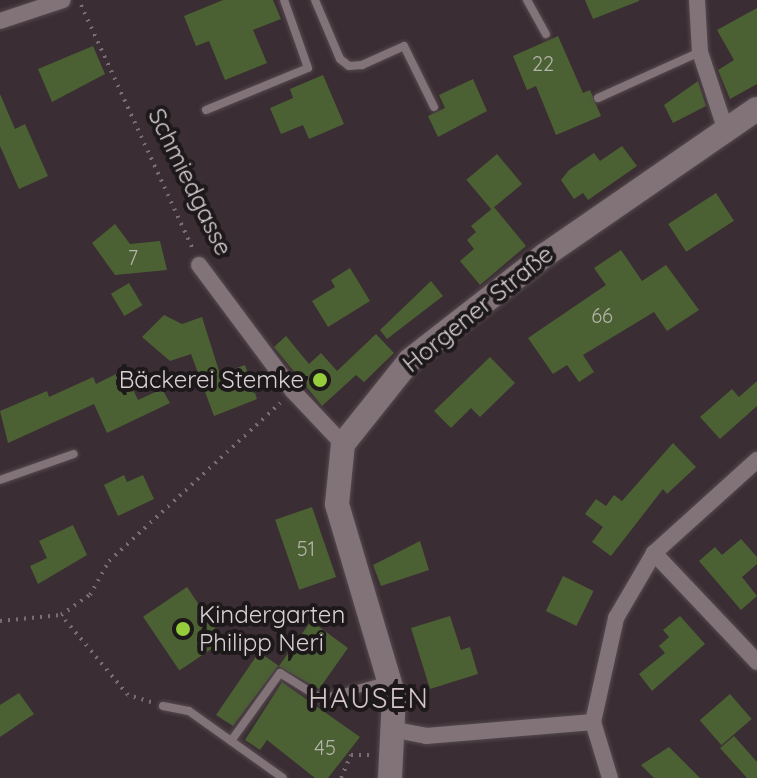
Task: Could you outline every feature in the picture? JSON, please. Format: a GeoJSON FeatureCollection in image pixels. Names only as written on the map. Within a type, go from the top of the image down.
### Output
{"type":"FeatureCollection","features":[{"type":"Feature","properties":{"kind":"main road","name":"Horgener Straße"},"geometry":{"type":"LineString","coordinates":[[343,444],[410,360],[545,255],[725,128],[757,109]]}},
{"type":"Feature","properties":{"kind":"main road"},"geometry":{"type":"LineString","coordinates":[[343,444],[337,504],[346,550],[391,679],[396,730],[391,767]]}},
{"type":"Feature","properties":{"kind":"street"},"geometry":{"type":"LineString","coordinates":[[0,21],[63,0]]}},
{"type":"Feature","properties":{"kind":"street"},"geometry":{"type":"LineString","coordinates":[[697,0],[700,52],[725,128]]}},
{"type":"Feature","properties":{"kind":"street","name":"Schmiedgasse"},"geometry":{"type":"LineString","coordinates":[[199,265],[293,391],[343,444]]}},
{"type":"Feature","properties":{"kind":"street"},"geometry":{"type":"LineString","coordinates":[[610,778],[593,722],[616,618],[654,553],[757,460]]}},
{"type":"Feature","properties":{"kind":"street"},"geometry":{"type":"LineString","coordinates":[[654,553],[757,662]]}},
{"type":"Feature","properties":{"kind":"street"},"geometry":{"type":"LineString","coordinates":[[396,730],[426,736],[593,722]]}},
{"type":"Feature","properties":{"kind":"lane"},"geometry":{"type":"LineString","coordinates":[[206,110],[308,68],[284,0]]}},
{"type":"Feature","properties":{"kind":"lane"},"geometry":{"type":"LineString","coordinates":[[315,0],[340,59],[349,66],[362,65],[404,46],[434,107]]}},
{"type":"Feature","properties":{"kind":"lane"},"geometry":{"type":"LineString","coordinates":[[527,0],[546,34]]}},
{"type":"Feature","properties":{"kind":"lane"},"geometry":{"type":"LineString","coordinates":[[598,98],[700,52]]}},
{"type":"Feature","properties":{"kind":"lane"},"geometry":{"type":"LineString","coordinates":[[0,480],[74,454]]}},
{"type":"Feature","properties":{"kind":"lane"},"geometry":{"type":"LineString","coordinates":[[231,741],[280,673],[322,699],[391,679]]}},
{"type":"Feature","properties":{"kind":"lane"},"geometry":{"type":"LineString","coordinates":[[163,706],[189,711],[283,778]]}},
{"type":"Feature","properties":{"kind":"path","name":"Schmiedgasse"},"geometry":{"type":"LineString","coordinates":[[79,0],[199,265]]}},
{"type":"Feature","properties":{"kind":"path"},"geometry":{"type":"LineString","coordinates":[[0,621],[61,615],[90,595],[109,561],[293,391]]}},
{"type":"Feature","properties":{"kind":"path"},"geometry":{"type":"LineString","coordinates":[[61,615],[128,695],[163,706]]}},
{"type":"Feature","properties":{"kind":"path"},"geometry":{"type":"LineString","coordinates":[[341,778],[351,755],[391,767]]}},
{"type":"Feature","properties":{"kind":"building"},"geometry":{"type":"Polygon","coordinates":[[[223,0],[273,0],[281,19],[253,30],[267,63],[225,80],[209,41],[196,46],[184,16],[223,0]]]}},
{"type":"Feature","properties":{"kind":"building"},"geometry":{"type":"Polygon","coordinates":[[[585,0],[639,0],[639,1],[593,19],[585,0]]]}},
{"type":"Feature","properties":{"kind":"building"},"geometry":{"type":"Polygon","coordinates":[[[757,8],[757,84],[730,99],[718,70],[734,60],[717,30],[757,8]]]}},
{"type":"Feature","properties":{"kind":"building"},"geometry":{"type":"Polygon","coordinates":[[[558,36],[583,93],[590,90],[601,116],[556,135],[536,86],[527,90],[513,56],[558,36]]]}},
{"type":"Feature","properties":{"kind":"building"},"geometry":{"type":"Polygon","coordinates":[[[93,46],[105,74],[52,102],[38,69],[93,46]]]}},
{"type":"Feature","properties":{"kind":"building"},"geometry":{"type":"Polygon","coordinates":[[[323,75],[344,124],[309,139],[303,125],[281,134],[270,108],[293,98],[290,89],[323,75]]]}},
{"type":"Feature","properties":{"kind":"building"},"geometry":{"type":"Polygon","coordinates":[[[473,79],[487,111],[438,137],[428,116],[445,108],[439,95],[473,79]]]}},
{"type":"Feature","properties":{"kind":"building"},"geometry":{"type":"Polygon","coordinates":[[[698,81],[706,106],[673,123],[664,105],[698,81]]]}},
{"type":"Feature","properties":{"kind":"building"},"geometry":{"type":"Polygon","coordinates":[[[0,94],[15,129],[25,124],[48,176],[19,189],[0,146],[0,94]]]}},
{"type":"Feature","properties":{"kind":"building"},"geometry":{"type":"Polygon","coordinates":[[[622,146],[637,166],[588,200],[583,193],[574,199],[561,180],[569,170],[594,153],[600,161],[622,146]]]}},
{"type":"Feature","properties":{"kind":"building"},"geometry":{"type":"Polygon","coordinates":[[[497,154],[522,184],[491,210],[466,180],[497,154]]]}},
{"type":"Feature","properties":{"kind":"building"},"geometry":{"type":"Polygon","coordinates":[[[716,193],[734,221],[686,252],[668,224],[716,193]]]}},
{"type":"Feature","properties":{"kind":"building"},"geometry":{"type":"Polygon","coordinates":[[[494,207],[526,246],[480,285],[460,261],[474,249],[467,240],[476,232],[471,226],[494,207]]]}},
{"type":"Feature","properties":{"kind":"building"},"geometry":{"type":"Polygon","coordinates":[[[115,224],[130,244],[160,241],[167,270],[115,275],[92,243],[115,224]]]}},
{"type":"Feature","properties":{"kind":"building"},"geometry":{"type":"Polygon","coordinates":[[[621,250],[642,281],[666,265],[699,310],[667,331],[654,312],[583,355],[594,372],[579,382],[567,365],[553,374],[528,338],[606,285],[594,268],[621,250]]]}},
{"type":"Feature","properties":{"kind":"building"},"geometry":{"type":"Polygon","coordinates":[[[350,268],[370,301],[328,327],[312,301],[335,287],[331,280],[350,268]]]}},
{"type":"Feature","properties":{"kind":"building"},"geometry":{"type":"Polygon","coordinates":[[[431,281],[443,296],[387,339],[380,330],[431,281]]]}},
{"type":"Feature","properties":{"kind":"building"},"geometry":{"type":"Polygon","coordinates":[[[129,283],[142,305],[124,316],[111,294],[129,283]]]}},
{"type":"Feature","properties":{"kind":"building"},"geometry":{"type":"Polygon","coordinates":[[[164,315],[182,324],[202,317],[220,374],[245,365],[257,399],[214,416],[191,354],[170,361],[142,337],[164,315]]]}},
{"type":"Feature","properties":{"kind":"building"},"geometry":{"type":"Polygon","coordinates":[[[376,334],[394,353],[364,382],[356,375],[322,406],[274,347],[286,336],[309,364],[321,353],[337,371],[376,334]]]}},
{"type":"Feature","properties":{"kind":"building"},"geometry":{"type":"Polygon","coordinates":[[[490,357],[515,383],[480,417],[471,408],[451,428],[434,411],[490,357]]]}},
{"type":"Feature","properties":{"kind":"building"},"geometry":{"type":"Polygon","coordinates":[[[124,370],[138,400],[162,389],[170,403],[107,433],[94,404],[8,443],[0,411],[47,391],[49,397],[93,377],[96,384],[124,370]]]}},
{"type":"Feature","properties":{"kind":"building"},"geometry":{"type":"Polygon","coordinates":[[[757,381],[757,406],[720,439],[700,417],[732,389],[739,397],[757,381]]]}},
{"type":"Feature","properties":{"kind":"building"},"geometry":{"type":"Polygon","coordinates":[[[673,443],[696,467],[667,494],[663,489],[611,556],[592,542],[603,527],[585,514],[596,499],[606,506],[614,495],[622,501],[673,443]]]}},
{"type":"Feature","properties":{"kind":"building"},"geometry":{"type":"Polygon","coordinates":[[[124,475],[127,482],[143,475],[154,499],[118,516],[104,485],[124,475]]]}},
{"type":"Feature","properties":{"kind":"building"},"geometry":{"type":"Polygon","coordinates":[[[312,507],[336,577],[299,590],[275,520],[312,507]]]}},
{"type":"Feature","properties":{"kind":"building"},"geometry":{"type":"Polygon","coordinates":[[[73,525],[87,555],[38,584],[30,566],[47,558],[39,541],[73,525]]]}},
{"type":"Feature","properties":{"kind":"building"},"geometry":{"type":"Polygon","coordinates":[[[741,539],[757,557],[757,564],[742,577],[757,596],[741,610],[699,561],[715,547],[722,555],[741,539]]]}},
{"type":"Feature","properties":{"kind":"building"},"geometry":{"type":"Polygon","coordinates":[[[420,541],[429,570],[381,586],[373,565],[420,541]]]}},
{"type":"Feature","properties":{"kind":"building"},"geometry":{"type":"Polygon","coordinates":[[[563,576],[594,591],[576,626],[546,611],[563,576]]]}},
{"type":"Feature","properties":{"kind":"building","name":"Kindergarten Philipp Neri"},"geometry":{"type":"Polygon","coordinates":[[[187,587],[223,641],[179,671],[143,617],[187,587]]]}},
{"type":"Feature","properties":{"kind":"building"},"geometry":{"type":"Polygon","coordinates":[[[450,616],[461,650],[470,647],[478,674],[430,689],[411,628],[450,616]]]}},
{"type":"Feature","properties":{"kind":"building"},"geometry":{"type":"Polygon","coordinates":[[[680,616],[705,644],[652,691],[639,674],[665,653],[659,646],[669,637],[663,630],[680,616]]]}},
{"type":"Feature","properties":{"kind":"building"},"geometry":{"type":"Polygon","coordinates":[[[311,621],[348,648],[319,689],[278,666],[233,726],[216,715],[259,652],[279,666],[311,621]]]}},
{"type":"Feature","properties":{"kind":"building"},"geometry":{"type":"Polygon","coordinates":[[[282,682],[360,737],[328,778],[315,778],[267,740],[260,750],[245,740],[282,682]]]}},
{"type":"Feature","properties":{"kind":"building"},"geometry":{"type":"Polygon","coordinates":[[[19,693],[34,714],[0,737],[0,705],[19,693]]]}},
{"type":"Feature","properties":{"kind":"building"},"geometry":{"type":"Polygon","coordinates":[[[730,694],[752,719],[721,745],[700,720],[730,694]]]}},
{"type":"Feature","properties":{"kind":"building"},"geometry":{"type":"Polygon","coordinates":[[[734,736],[757,762],[757,778],[747,778],[720,748],[734,736]]]}},
{"type":"Feature","properties":{"kind":"building"},"geometry":{"type":"Polygon","coordinates":[[[669,747],[700,778],[654,778],[641,765],[669,747]]]}},
{"type":"Feature","properties":{"kind":"place","name":"Bäckerei Stemke"},"geometry":{"type":"Point","coordinates":[320,380]}},
{"type":"Feature","properties":{"kind":"place","name":"Kindergarten Philipp Neri"},"geometry":{"type":"Point","coordinates":[183,629]}},
{"type":"Feature","properties":{"kind":"district","name":"HAUSEN"},"geometry":{"type":"Point","coordinates":[369,698]}}]}
